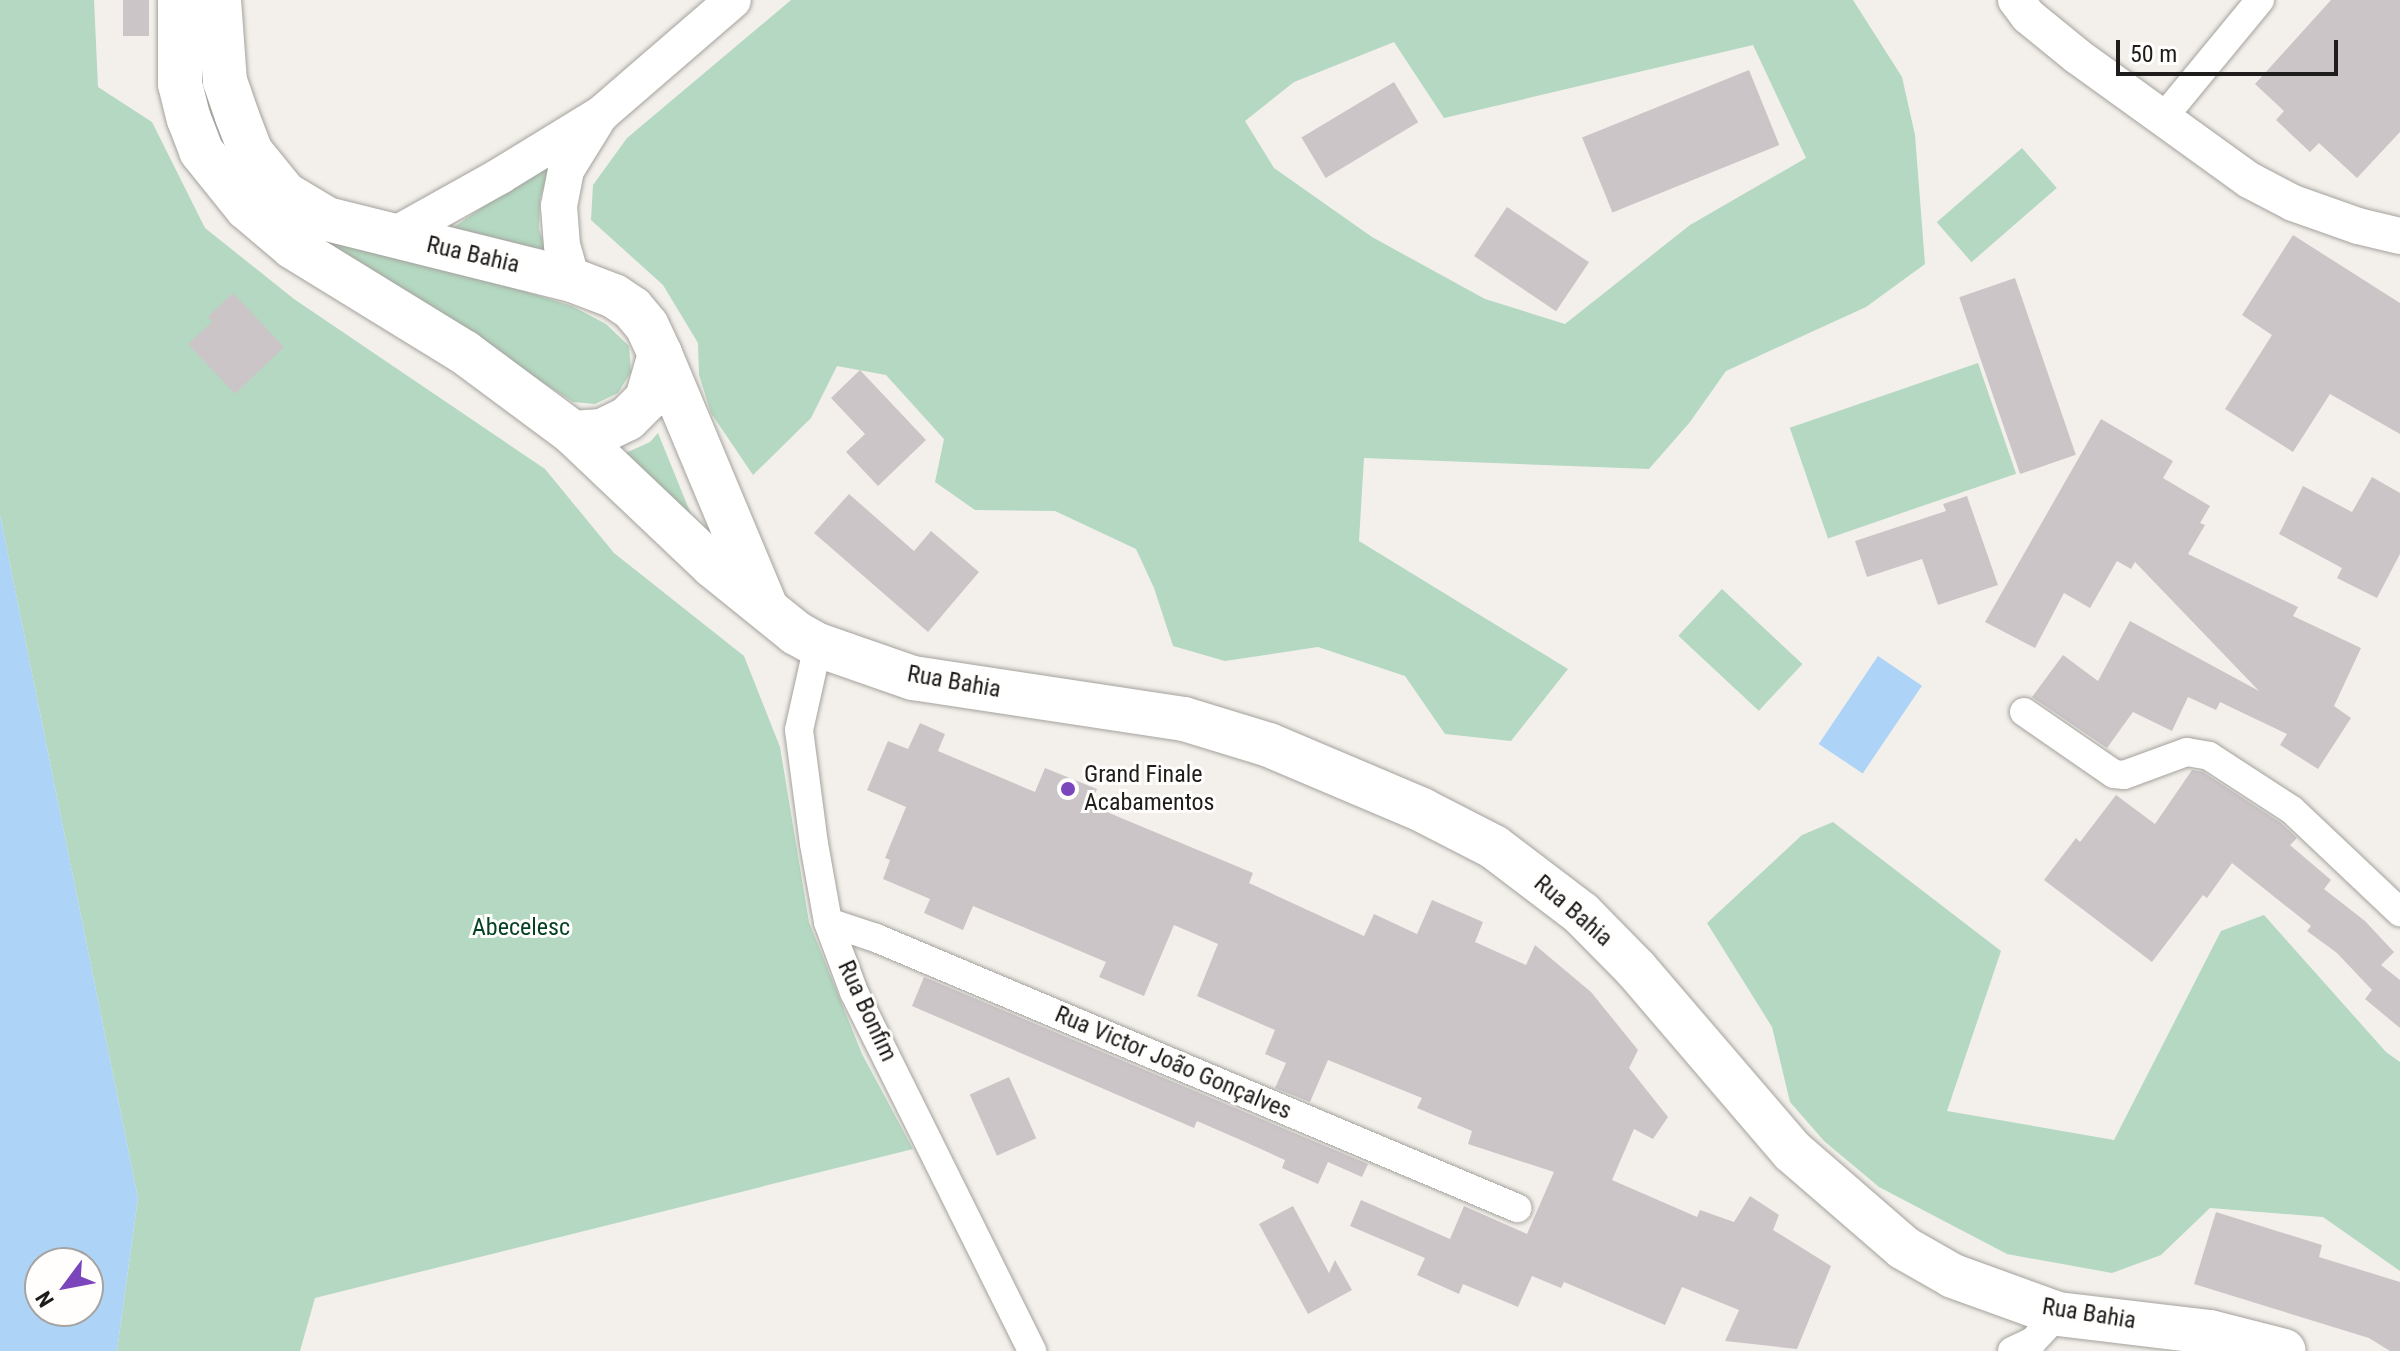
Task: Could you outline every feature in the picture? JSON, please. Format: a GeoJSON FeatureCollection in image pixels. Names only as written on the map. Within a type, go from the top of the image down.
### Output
{"type":"FeatureCollection","features":[{"type":"Feature","properties":{"kind":"main road","name":"Rua Bahia"},"geometry":{"type":"LineString","coordinates":[[180,0],[180,84],[189,119],[201,151],[247,208],[293,247],[464,352],[573,433],[769,615],[818,645],[913,678],[1184,719],[1269,745],[1422,810],[1494,847],[1581,913],[1636,969],[1792,1151],[1904,1248],[1953,1276],[2058,1314],[2210,1332],[2284,1351]]}},
{"type":"Feature","properties":{"kind":"main road","name":"Rua Bahia"},"geometry":{"type":"LineString","coordinates":[[219,0],[225,81],[251,152],[285,194],[327,219],[572,280],[614,296],[632,308],[647,326],[660,354],[769,615]]}},
{"type":"Feature","properties":{"kind":"main road"},"geometry":{"type":"LineString","coordinates":[[573,433],[602,431],[627,419],[647,399],[660,354]]}},
{"type":"Feature","properties":{"kind":"street"},"geometry":{"type":"LineString","coordinates":[[391,237],[500,176],[601,114],[733,0]]}},
{"type":"Feature","properties":{"kind":"street"},"geometry":{"type":"LineString","coordinates":[[2016,0],[2077,56],[2249,180],[2293,203],[2358,226],[2400,236]]}},
{"type":"Feature","properties":{"kind":"street"},"geometry":{"type":"LineString","coordinates":[[2162,119],[2260,0]]}},
{"type":"Feature","properties":{"kind":"street"},"geometry":{"type":"LineString","coordinates":[[572,280],[562,246],[559,206],[566,170],[601,114]]}},
{"type":"Feature","properties":{"kind":"street","name":"Rua Bonfim"},"geometry":{"type":"LineString","coordinates":[[818,645],[799,730],[828,922],[854,992],[1032,1351]]}},
{"type":"Feature","properties":{"kind":"street"},"geometry":{"type":"LineString","coordinates":[[2024,712],[2114,774],[2124,775],[2187,752],[2209,756],[2292,810],[2400,912]]}},
{"type":"Feature","properties":{"kind":"street","name":"Rua Victor João Gonçalves"},"geometry":{"type":"LineString","coordinates":[[828,922],[891,944],[1517,1208]]}},
{"type":"Feature","properties":{"kind":"street"},"geometry":{"type":"LineString","coordinates":[[2012,1351],[2033,1341],[2058,1314]]}},
{"type":"Feature","properties":{"kind":"green space","name":"Abecelesc"},"geometry":{"type":"Polygon","coordinates":[[[0,0],[94,0],[98,87],[152,122],[205,228],[294,299],[545,469],[614,553],[744,656],[780,747],[809,922],[862,1054],[913,1149],[315,1298],[300,1351],[117,1351],[138,1198],[0,515],[0,0]]]}},
{"type":"Feature","properties":{"kind":"green space"},"geometry":{"type":"Polygon","coordinates":[[[791,0],[1853,0],[1902,77],[1915,135],[1925,264],[1866,307],[1726,371],[1690,422],[1649,469],[1364,458],[1359,541],[1568,669],[1511,741],[1445,734],[1405,676],[1318,647],[1225,661],[1173,646],[1154,588],[1136,549],[1055,511],[975,510],[935,482],[944,439],[886,375],[837,366],[811,418],[753,475],[711,413],[699,375],[698,343],[663,285],[591,220],[593,185],[627,138],[791,0]],[[1394,42],[1294,82],[1245,121],[1274,168],[1372,237],[1485,299],[1565,324],[1690,225],[1806,158],[1753,45],[1444,118],[1394,42]]]}},
{"type":"Feature","properties":{"kind":"green space"},"geometry":{"type":"Polygon","coordinates":[[[2022,148],[2057,188],[1971,262],[1937,222],[2022,148]]]}},
{"type":"Feature","properties":{"kind":"green space"},"geometry":{"type":"Polygon","coordinates":[[[553,158],[540,199],[539,229],[546,250],[447,232],[553,158]]]}},
{"type":"Feature","properties":{"kind":"green space"},"geometry":{"type":"Polygon","coordinates":[[[321,239],[489,280],[572,306],[606,324],[629,346],[631,372],[618,393],[595,404],[573,402],[321,239]]]}},
{"type":"Feature","properties":{"kind":"green space"},"geometry":{"type":"Polygon","coordinates":[[[1978,363],[2016,474],[1828,538],[1790,428],[1978,363]]]}},
{"type":"Feature","properties":{"kind":"green space"},"geometry":{"type":"Polygon","coordinates":[[[658,433],[699,534],[619,456],[650,442],[658,433]]]}},
{"type":"Feature","properties":{"kind":"green space"},"geometry":{"type":"Polygon","coordinates":[[[1722,589],[1802,664],[1759,711],[1678,636],[1722,589]]]}},
{"type":"Feature","properties":{"kind":"green space"},"geometry":{"type":"Polygon","coordinates":[[[1833,822],[2001,951],[1947,1111],[2114,1140],[2221,931],[2264,915],[2386,1052],[2400,1062],[2400,1271],[2323,1217],[2210,1208],[2161,1255],[2112,1273],[2007,1254],[1879,1187],[1824,1141],[1790,1102],[1772,1027],[1707,923],[1802,835],[1833,822]]]}},
{"type":"Feature","properties":{"kind":"water"},"geometry":{"type":"Polygon","coordinates":[[[0,515],[138,1198],[117,1351],[0,1351],[0,515]]]}},
{"type":"Feature","properties":{"kind":"water"},"geometry":{"type":"Polygon","coordinates":[[[1878,656],[1922,686],[1863,774],[1819,744],[1878,656]]]}},
{"type":"Feature","properties":{"kind":"building"},"geometry":{"type":"Polygon","coordinates":[[[123,0],[149,0],[149,36],[123,36],[123,0]]]}},
{"type":"Feature","properties":{"kind":"building"},"geometry":{"type":"Polygon","coordinates":[[[2331,0],[2400,0],[2400,132],[2357,178],[2319,143],[2310,152],[2276,120],[2284,111],[2255,84],[2331,0]]]}},
{"type":"Feature","properties":{"kind":"building"},"geometry":{"type":"Polygon","coordinates":[[[1749,70],[1779,145],[1612,213],[1582,137],[1749,70]]]}},
{"type":"Feature","properties":{"kind":"building"},"geometry":{"type":"Polygon","coordinates":[[[1394,82],[1418,122],[1326,178],[1301,138],[1394,82]]]}},
{"type":"Feature","properties":{"kind":"building"},"geometry":{"type":"Polygon","coordinates":[[[1507,207],[1589,262],[1556,311],[1474,256],[1507,207]]]}},
{"type":"Feature","properties":{"kind":"building"},"geometry":{"type":"Polygon","coordinates":[[[2293,235],[2400,303],[2400,434],[2330,394],[2293,452],[2225,409],[2272,335],[2242,315],[2293,235]]]}},
{"type":"Feature","properties":{"kind":"building"},"geometry":{"type":"Polygon","coordinates":[[[2015,278],[2076,455],[2020,474],[1959,297],[2015,278]]]}},
{"type":"Feature","properties":{"kind":"building"},"geometry":{"type":"Polygon","coordinates":[[[233,293],[284,347],[235,394],[188,344],[212,322],[208,317],[233,293]]]}},
{"type":"Feature","properties":{"kind":"building"},"geometry":{"type":"Polygon","coordinates":[[[860,370],[926,440],[878,486],[846,452],[865,434],[831,398],[860,370]]]}},
{"type":"Feature","properties":{"kind":"building"},"geometry":{"type":"Polygon","coordinates":[[[2101,419],[2173,461],[2163,478],[2210,506],[2200,523],[2205,525],[2188,554],[2298,607],[2293,616],[2361,648],[2334,706],[2351,718],[2318,769],[2280,745],[2287,734],[2220,702],[2216,710],[2188,697],[2172,731],[2133,712],[2107,748],[2032,697],[2063,655],[2098,681],[2130,621],[2259,691],[2135,562],[2131,569],[2117,561],[2090,608],[2064,593],[2035,648],[1985,622],[2101,419]]]}},
{"type":"Feature","properties":{"kind":"building"},"geometry":{"type":"Polygon","coordinates":[[[2372,477],[2400,493],[2400,554],[2377,598],[2337,578],[2342,568],[2279,534],[2303,486],[2352,512],[2372,477]]]}},
{"type":"Feature","properties":{"kind":"building"},"geometry":{"type":"Polygon","coordinates":[[[849,494],[914,551],[931,531],[979,572],[928,632],[814,533],[849,494]]]}},
{"type":"Feature","properties":{"kind":"building"},"geometry":{"type":"Polygon","coordinates":[[[1967,496],[1998,585],[1938,605],[1922,559],[1867,577],[1855,541],[1946,511],[1943,504],[1967,496]]]}},
{"type":"Feature","properties":{"kind":"building"},"geometry":{"type":"Polygon","coordinates":[[[920,723],[945,734],[938,751],[1035,792],[1045,768],[1097,789],[1090,805],[1253,873],[1249,883],[1364,936],[1374,914],[1417,934],[1432,900],[1483,922],[1475,942],[1526,965],[1535,945],[1591,992],[1638,1050],[1629,1068],[1668,1117],[1653,1139],[1634,1129],[1612,1180],[1697,1217],[1700,1210],[1734,1222],[1750,1196],[1779,1215],[1773,1230],[1831,1266],[1797,1349],[1725,1341],[1739,1310],[1682,1287],[1665,1325],[1564,1282],[1561,1288],[1532,1276],[1518,1307],[1463,1284],[1459,1294],[1417,1275],[1425,1258],[1350,1226],[1361,1200],[1450,1239],[1464,1206],[1527,1234],[1554,1172],[1468,1144],[1472,1131],[1417,1108],[1422,1098],[1328,1060],[1310,1102],[1275,1088],[1286,1063],[1265,1054],[1275,1030],[1197,996],[1218,944],[1174,925],[1144,996],[1099,977],[1106,962],[973,906],[963,930],[924,913],[930,899],[883,879],[890,860],[885,858],[906,807],[867,790],[888,741],[908,749],[920,723]]]}},
{"type":"Feature","properties":{"kind":"building"},"geometry":{"type":"Polygon","coordinates":[[[2192,770],[2203,772],[2281,823],[2297,838],[2290,845],[2331,880],[2324,889],[2365,921],[2394,952],[2381,965],[2400,980],[2400,1028],[2365,999],[2372,990],[2337,953],[2307,931],[2311,926],[2232,863],[2207,898],[2203,895],[2152,962],[2044,880],[2076,838],[2080,842],[2116,795],[2155,824],[2192,770]]]}},
{"type":"Feature","properties":{"kind":"building"},"geometry":{"type":"Polygon","coordinates":[[[924,977],[1368,1164],[1362,1177],[1328,1162],[1318,1184],[1282,1168],[1285,1160],[1243,1141],[1197,1121],[1194,1128],[912,1006],[924,977]]]}},
{"type":"Feature","properties":{"kind":"building"},"geometry":{"type":"Polygon","coordinates":[[[1009,1077],[1036,1138],[997,1156],[970,1094],[1009,1077]]]}},
{"type":"Feature","properties":{"kind":"building"},"geometry":{"type":"Polygon","coordinates":[[[1293,1206],[1329,1273],[1335,1260],[1352,1290],[1308,1314],[1259,1224],[1293,1206]]]}},
{"type":"Feature","properties":{"kind":"building"},"geometry":{"type":"Polygon","coordinates":[[[2216,1212],[2322,1245],[2319,1257],[2400,1282],[2400,1351],[2390,1351],[2369,1338],[2194,1284],[2216,1212]]]}},
{"type":"Feature","properties":{"kind":"place","name":"Grand Finale Acabamentos"},"geometry":{"type":"Point","coordinates":[1068,789]}}]}
